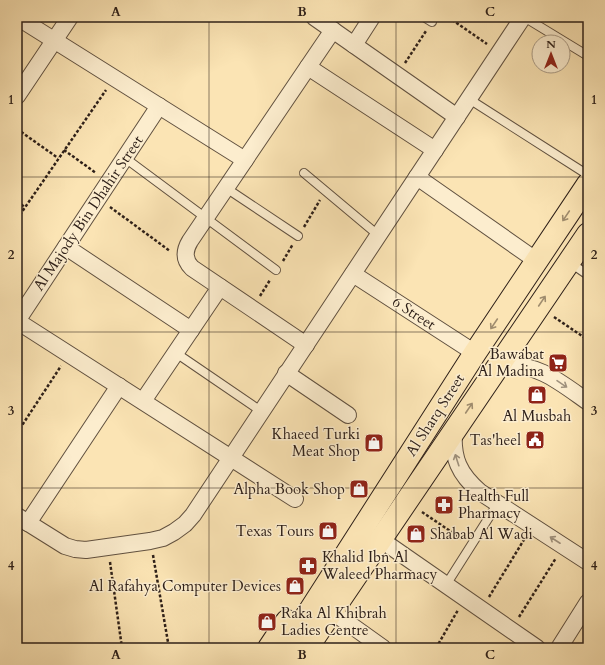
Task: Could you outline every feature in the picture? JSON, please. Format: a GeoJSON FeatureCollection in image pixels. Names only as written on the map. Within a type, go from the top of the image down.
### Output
{"type":"FeatureCollection","features":[{"type":"Feature","properties":{"kind":"main road","name":"Al Sharq Street"},"geometry":{"type":"LineString","coordinates":[[286,648],[475,353],[588,184]]}},
{"type":"Feature","properties":{"kind":"main road","name":"Al Sharq Street"},"geometry":{"type":"LineString","coordinates":[[307,648],[588,234]]}},
{"type":"Feature","properties":{"kind":"main road"},"geometry":{"type":"LineString","coordinates":[[269,648],[391,465],[409,447],[419,440]]}},
{"type":"Feature","properties":{"kind":"main road"},"geometry":{"type":"LineString","coordinates":[[320,648],[429,488],[434,476],[440,452]]}},
{"type":"Feature","properties":{"kind":"street"},"geometry":{"type":"LineString","coordinates":[[17,17],[245,160]]}},
{"type":"Feature","properties":{"kind":"street"},"geometry":{"type":"LineString","coordinates":[[17,96],[70,17]]}},
{"type":"Feature","properties":{"kind":"street"},"geometry":{"type":"LineString","coordinates":[[314,17],[457,117]]}},
{"type":"Feature","properties":{"kind":"street"},"geometry":{"type":"LineString","coordinates":[[354,45],[372,17]]}},
{"type":"Feature","properties":{"kind":"street"},"geometry":{"type":"LineString","coordinates":[[116,543],[150,541],[163,538],[185,524],[193,515],[524,17]]}},
{"type":"Feature","properties":{"kind":"street"},"geometry":{"type":"LineString","coordinates":[[306,345],[192,268],[188,264],[185,252],[186,246],[333,30]]}},
{"type":"Feature","properties":{"kind":"street"},"geometry":{"type":"LineString","coordinates":[[308,67],[435,150]]}},
{"type":"Feature","properties":{"kind":"street","name":"Al Majody Bin Dhahir Street"},"geometry":{"type":"LineString","coordinates":[[17,321],[159,106]]}},
{"type":"Feature","properties":{"kind":"street"},"geometry":{"type":"LineString","coordinates":[[416,178],[537,260]]}},
{"type":"Feature","properties":{"kind":"street"},"geometry":{"type":"LineString","coordinates":[[66,247],[191,330]]}},
{"type":"Feature","properties":{"kind":"street","name":"6 Street"},"geometry":{"type":"LineString","coordinates":[[353,274],[475,353]]}},
{"type":"Feature","properties":{"kind":"street"},"geometry":{"type":"LineString","coordinates":[[143,402],[220,287]]}},
{"type":"Feature","properties":{"kind":"street"},"geometry":{"type":"LineString","coordinates":[[17,321],[295,499]]}},
{"type":"Feature","properties":{"kind":"street"},"geometry":{"type":"LineString","coordinates":[[499,364],[514,364],[543,372],[588,402]]}},
{"type":"Feature","properties":{"kind":"street"},"geometry":{"type":"LineString","coordinates":[[286,373],[348,415]]}},
{"type":"Feature","properties":{"kind":"street"},"geometry":{"type":"LineString","coordinates":[[119,386],[23,520],[55,541],[70,548],[86,550],[116,543],[169,523],[186,511],[211,487]]}},
{"type":"Feature","properties":{"kind":"street"},"geometry":{"type":"LineString","coordinates":[[454,431],[453,445],[455,458],[469,483],[480,492],[588,562]]}},
{"type":"Feature","properties":{"kind":"street"},"geometry":{"type":"LineString","coordinates":[[390,546],[511,630],[530,646]]}},
{"type":"Feature","properties":{"kind":"street"},"geometry":{"type":"LineString","coordinates":[[559,648],[588,602]]}},
{"type":"Feature","properties":{"kind":"street"},"geometry":{"type":"LineString","coordinates":[[341,618],[383,648]]}},
{"type":"Feature","properties":{"kind":"lane"},"geometry":{"type":"LineString","coordinates":[[424,17],[432,22]]}},
{"type":"Feature","properties":{"kind":"lane"},"geometry":{"type":"LineString","coordinates":[[524,17],[588,56]]}},
{"type":"Feature","properties":{"kind":"lane"},"geometry":{"type":"LineString","coordinates":[[469,99],[588,175]]}},
{"type":"Feature","properties":{"kind":"lane"},"geometry":{"type":"LineString","coordinates":[[125,158],[276,270]]}},
{"type":"Feature","properties":{"kind":"lane"},"geometry":{"type":"LineString","coordinates":[[304,173],[378,235]]}},
{"type":"Feature","properties":{"kind":"lane"},"geometry":{"type":"LineString","coordinates":[[226,188],[298,236]]}},
{"type":"Feature","properties":{"kind":"lane"},"geometry":{"type":"LineString","coordinates":[[569,262],[588,275]]}},
{"type":"Feature","properties":{"kind":"lane"},"geometry":{"type":"LineString","coordinates":[[176,353],[261,411]]}},
{"type":"Feature","properties":{"kind":"lane"},"geometry":{"type":"LineString","coordinates":[[446,585],[498,503]]}},
{"type":"Feature","properties":{"kind":"path"},"geometry":{"type":"LineString","coordinates":[[448,17],[500,53]]}},
{"type":"Feature","properties":{"kind":"path"},"geometry":{"type":"LineString","coordinates":[[397,75],[432,22]]}},
{"type":"Feature","properties":{"kind":"path"},"geometry":{"type":"LineString","coordinates":[[17,219],[114,78]]}},
{"type":"Feature","properties":{"kind":"path"},"geometry":{"type":"LineString","coordinates":[[17,129],[58,158]]}},
{"type":"Feature","properties":{"kind":"path"},"geometry":{"type":"LineString","coordinates":[[64,150],[109,183]]}},
{"type":"Feature","properties":{"kind":"path"},"geometry":{"type":"LineString","coordinates":[[252,309],[326,192]]}},
{"type":"Feature","properties":{"kind":"path"},"geometry":{"type":"LineString","coordinates":[[98,198],[188,264]]}},
{"type":"Feature","properties":{"kind":"path"},"geometry":{"type":"LineString","coordinates":[[17,202],[25,207]]}},
{"type":"Feature","properties":{"kind":"path"},"geometry":{"type":"LineString","coordinates":[[538,306],[588,340]]}},
{"type":"Feature","properties":{"kind":"path"},"geometry":{"type":"LineString","coordinates":[[17,433],[69,354]]}},
{"type":"Feature","properties":{"kind":"path"},"geometry":{"type":"LineString","coordinates":[[416,508],[471,546]]}},
{"type":"Feature","properties":{"kind":"path"},"geometry":{"type":"LineString","coordinates":[[482,610],[533,526]]}},
{"type":"Feature","properties":{"kind":"path"},"geometry":{"type":"LineString","coordinates":[[150,541],[169,648]]}},
{"type":"Feature","properties":{"kind":"path"},"geometry":{"type":"LineString","coordinates":[[116,543],[122,648]]}},
{"type":"Feature","properties":{"kind":"path"},"geometry":{"type":"LineString","coordinates":[[511,630],[564,546]]}},
{"type":"Feature","properties":{"kind":"path"},"geometry":{"type":"LineString","coordinates":[[436,648],[465,598]]}},
{"type":"Feature","properties":{"kind":"place","name":"Bawabat Al Madina"},"geometry":{"type":"Point","coordinates":[558,363]}},
{"type":"Feature","properties":{"kind":"place","name":"Al Musbah"},"geometry":{"type":"Point","coordinates":[537,395]}},
{"type":"Feature","properties":{"kind":"place","name":"Tas'heel"},"geometry":{"type":"Point","coordinates":[535,440]}},
{"type":"Feature","properties":{"kind":"place","name":"Khaeed Turki Meat Shop"},"geometry":{"type":"Point","coordinates":[374,443]}},
{"type":"Feature","properties":{"kind":"place","name":"Alpha Book Shop"},"geometry":{"type":"Point","coordinates":[359,489]}},
{"type":"Feature","properties":{"kind":"place","name":"Health Full Pharmacy"},"geometry":{"type":"Point","coordinates":[444,505]}},
{"type":"Feature","properties":{"kind":"place","name":"Texas Tours"},"geometry":{"type":"Point","coordinates":[328,531]}},
{"type":"Feature","properties":{"kind":"place","name":"Shabab Al Wadi"},"geometry":{"type":"Point","coordinates":[416,534]}},
{"type":"Feature","properties":{"kind":"place","name":"Khalid Ibn Al Waleed Pharmacy"},"geometry":{"type":"Point","coordinates":[308,566]}},
{"type":"Feature","properties":{"kind":"place","name":"Al Rafahya Computer Devices"},"geometry":{"type":"Point","coordinates":[295,586]}},
{"type":"Feature","properties":{"kind":"place","name":"Raka Al Khibrah Ladies Centre"},"geometry":{"type":"Point","coordinates":[267,622]}}]}
